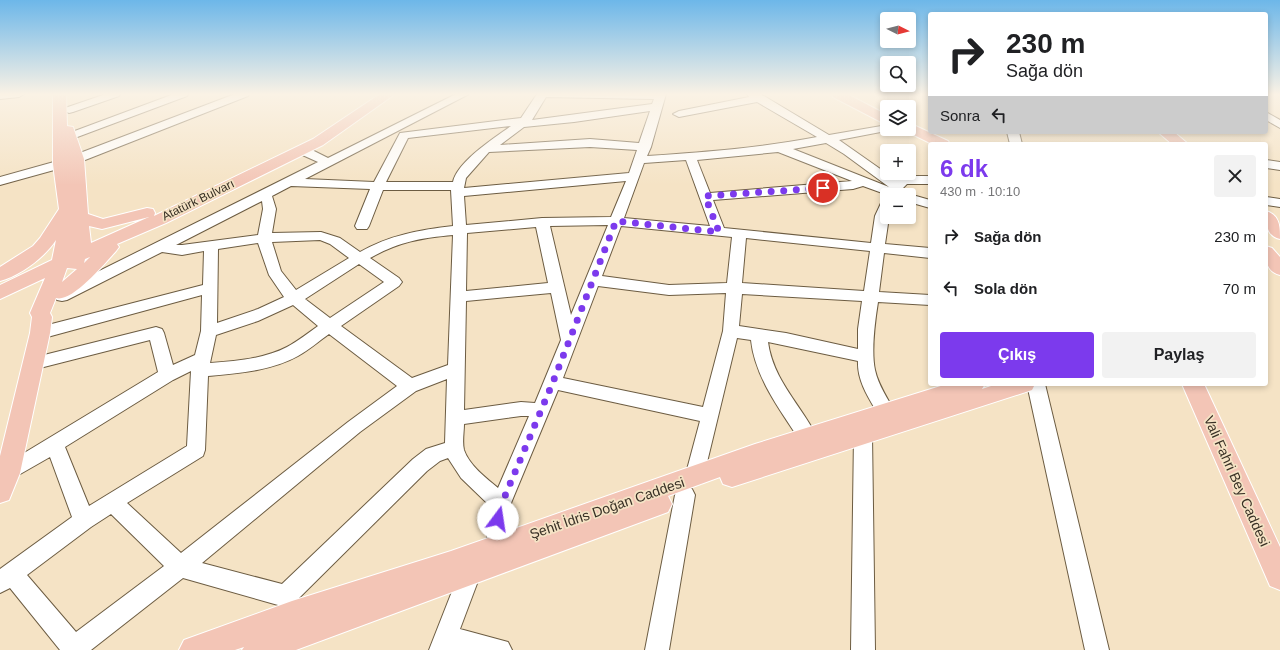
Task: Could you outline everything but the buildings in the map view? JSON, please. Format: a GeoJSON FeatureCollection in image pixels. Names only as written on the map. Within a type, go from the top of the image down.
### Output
{"type":"FeatureCollection","features":[{"type":"Feature","properties":{"kind":"main road"},"geometry":{"type":"LineString","coordinates":[[65,124],[71,159]]}},
{"type":"Feature","properties":{"kind":"main road"},"geometry":{"type":"LineString","coordinates":[[41,321],[59,295],[71,253],[69,224],[74,213],[71,159],[68,137],[68,124]]}},
{"type":"Feature","properties":{"kind":"main road","name":"Atatürk Bulvarı"},"geometry":{"type":"LineString","coordinates":[[2,284],[71,253],[147,213],[304,139],[326,124]]}},
{"type":"Feature","properties":{"kind":"main road","name":"Atatürk Bulvarı"},"geometry":{"type":"LineString","coordinates":[[71,253],[122,236],[318,142],[344,124]]}},
{"type":"Feature","properties":{"kind":"main road"},"geometry":{"type":"LineString","coordinates":[[916,130],[939,142]]}},
{"type":"Feature","properties":{"kind":"main road"},"geometry":{"type":"LineString","coordinates":[[1168,134],[1178,142]]}},
{"type":"Feature","properties":{"kind":"main road"},"geometry":{"type":"LineString","coordinates":[[1182,134],[1192,142]]}},
{"type":"Feature","properties":{"kind":"main road"},"geometry":{"type":"LineString","coordinates":[[912,136],[928,145]]}},
{"type":"Feature","properties":{"kind":"main road"},"geometry":{"type":"LineString","coordinates":[[2,284],[47,241],[57,220],[74,213],[102,224],[147,213]]}},
{"type":"Feature","properties":{"kind":"main road"},"geometry":{"type":"LineString","coordinates":[[1268,219],[1280,234]]}},
{"type":"Feature","properties":{"kind":"main road"},"geometry":{"type":"LineString","coordinates":[[59,295],[76,281],[122,236]]}},
{"type":"Feature","properties":{"kind":"main road"},"geometry":{"type":"LineString","coordinates":[[1268,240],[1280,241]]}},
{"type":"Feature","properties":{"kind":"main road"},"geometry":{"type":"LineString","coordinates":[[2,486],[41,321],[71,253]]}},
{"type":"Feature","properties":{"kind":"main road"},"geometry":{"type":"LineString","coordinates":[[2,284],[29,292],[31,295],[32,308],[41,321]]}},
{"type":"Feature","properties":{"kind":"main road","name":"Şehit İdris Doğan Caddesi"},"geometry":{"type":"LineString","coordinates":[[257,650],[470,573],[690,486],[755,454],[968,386]]}},
{"type":"Feature","properties":{"kind":"main road","name":"Şehit İdris Doğan Caddesi"},"geometry":{"type":"LineString","coordinates":[[194,650],[289,605],[451,564],[498,546],[690,486],[743,473],[1018,386]]}},
{"type":"Feature","properties":{"kind":"main road","name":"Vali Fahri Bey Caddesi"},"geometry":{"type":"LineString","coordinates":[[1194,386],[1280,577]]}},
{"type":"Feature","properties":{"kind":"street"},"geometry":{"type":"LineString","coordinates":[[68,137],[102,124]]}},
{"type":"Feature","properties":{"kind":"street"},"geometry":{"type":"LineString","coordinates":[[71,159],[157,124]]}},
{"type":"Feature","properties":{"kind":"street"},"geometry":{"type":"LineString","coordinates":[[0,181],[71,159],[163,124]]}},
{"type":"Feature","properties":{"kind":"street"},"geometry":{"type":"LineString","coordinates":[[59,295],[161,247],[402,124]]}},
{"type":"Feature","properties":{"kind":"street"},"geometry":{"type":"LineString","coordinates":[[390,130],[404,135],[502,124]]}},
{"type":"Feature","properties":{"kind":"street"},"geometry":{"type":"LineString","coordinates":[[502,503],[462,467],[457,459],[454,448],[460,231],[457,190],[460,177],[481,153],[520,124]]}},
{"type":"Feature","properties":{"kind":"street"},"geometry":{"type":"LineString","coordinates":[[498,546],[498,519],[502,503],[542,410],[634,176],[652,124]]}},
{"type":"Feature","properties":{"kind":"street"},"geometry":{"type":"LineString","coordinates":[[803,124],[848,151],[886,188]]}},
{"type":"Feature","properties":{"kind":"street"},"geometry":{"type":"LineString","coordinates":[[487,149],[590,143],[642,154],[690,156],[778,148],[829,140],[880,129]]}},
{"type":"Feature","properties":{"kind":"street"},"geometry":{"type":"LineString","coordinates":[[362,226],[378,186],[404,135]]}},
{"type":"Feature","properties":{"kind":"street"},"geometry":{"type":"LineString","coordinates":[[778,148],[864,181],[880,189]]}},
{"type":"Feature","properties":{"kind":"street"},"geometry":{"type":"LineString","coordinates":[[302,150],[327,162]]}},
{"type":"Feature","properties":{"kind":"street"},"geometry":{"type":"LineString","coordinates":[[690,156],[719,232]]}},
{"type":"Feature","properties":{"kind":"street"},"geometry":{"type":"LineString","coordinates":[[1268,164],[1280,166]]}},
{"type":"Feature","properties":{"kind":"street"},"geometry":{"type":"LineString","coordinates":[[287,182],[457,190],[634,176]]}},
{"type":"Feature","properties":{"kind":"street"},"geometry":{"type":"LineString","coordinates":[[898,188],[904,180],[928,180]]}},
{"type":"Feature","properties":{"kind":"street"},"geometry":{"type":"LineString","coordinates":[[705,196],[853,185],[864,181]]}},
{"type":"Feature","properties":{"kind":"street"},"geometry":{"type":"LineString","coordinates":[[264,194],[269,203],[264,238],[276,275],[294,298],[329,327],[410,386]]}},
{"type":"Feature","properties":{"kind":"street"},"geometry":{"type":"LineString","coordinates":[[916,200],[928,203]]}},
{"type":"Feature","properties":{"kind":"street"},"geometry":{"type":"LineString","coordinates":[[1268,201],[1280,203]]}},
{"type":"Feature","properties":{"kind":"street"},"geometry":{"type":"LineString","coordinates":[[209,331],[261,315],[294,298],[377,247],[402,237],[418,234],[542,222],[616,221],[928,253]]}},
{"type":"Feature","properties":{"kind":"street"},"geometry":{"type":"LineString","coordinates":[[542,222],[569,339]]}},
{"type":"Feature","properties":{"kind":"street"},"geometry":{"type":"LineString","coordinates":[[881,224],[866,329],[866,370],[869,380],[886,412]]}},
{"type":"Feature","properties":{"kind":"street"},"geometry":{"type":"LineString","coordinates":[[658,650],[690,486],[710,416],[731,331],[739,234]]}},
{"type":"Feature","properties":{"kind":"street"},"geometry":{"type":"LineString","coordinates":[[2,486],[55,446],[167,375],[201,365],[254,364],[280,357],[293,351],[394,282],[334,241],[321,236],[264,238],[177,250],[161,247]]}},
{"type":"Feature","properties":{"kind":"street"},"geometry":{"type":"LineString","coordinates":[[211,246],[209,331],[201,365],[196,450],[84,520],[6,578],[73,649],[180,566],[354,427],[410,386],[456,369]]}},
{"type":"Feature","properties":{"kind":"street"},"geometry":{"type":"LineString","coordinates":[[593,280],[669,290],[734,288],[928,300]]}},
{"type":"Feature","properties":{"kind":"street"},"geometry":{"type":"LineString","coordinates":[[41,321],[211,288]]}},
{"type":"Feature","properties":{"kind":"street"},"geometry":{"type":"LineString","coordinates":[[458,297],[556,288]]}},
{"type":"Feature","properties":{"kind":"street"},"geometry":{"type":"LineString","coordinates":[[731,331],[786,339],[866,357]]}},
{"type":"Feature","properties":{"kind":"street"},"geometry":{"type":"LineString","coordinates":[[32,364],[156,332],[167,375]]}},
{"type":"Feature","properties":{"kind":"street"},"geometry":{"type":"LineString","coordinates":[[759,335],[761,352],[768,373],[808,437]]}},
{"type":"Feature","properties":{"kind":"street"},"geometry":{"type":"LineString","coordinates":[[553,382],[710,416]]}},
{"type":"Feature","properties":{"kind":"street"},"geometry":{"type":"LineString","coordinates":[[1036,386],[1097,650]]}},
{"type":"Feature","properties":{"kind":"street"},"geometry":{"type":"LineString","coordinates":[[455,418],[521,409],[542,410]]}},
{"type":"Feature","properties":{"kind":"street"},"geometry":{"type":"LineString","coordinates":[[863,435],[863,650]]}},
{"type":"Feature","properties":{"kind":"street"},"geometry":{"type":"LineString","coordinates":[[55,446],[84,520]]}},
{"type":"Feature","properties":{"kind":"street"},"geometry":{"type":"LineString","coordinates":[[112,502],[180,566],[289,605],[420,465],[433,455],[454,448]]}},
{"type":"Feature","properties":{"kind":"street"},"geometry":{"type":"LineString","coordinates":[[470,573],[443,644],[500,650]]}},
{"type":"Feature","properties":{"kind":"route"},"geometry":{"type":"LineString","coordinates":[[498,519],[502,503],[553,382],[616,221],[719,232],[705,196],[823,188]]}}]}
